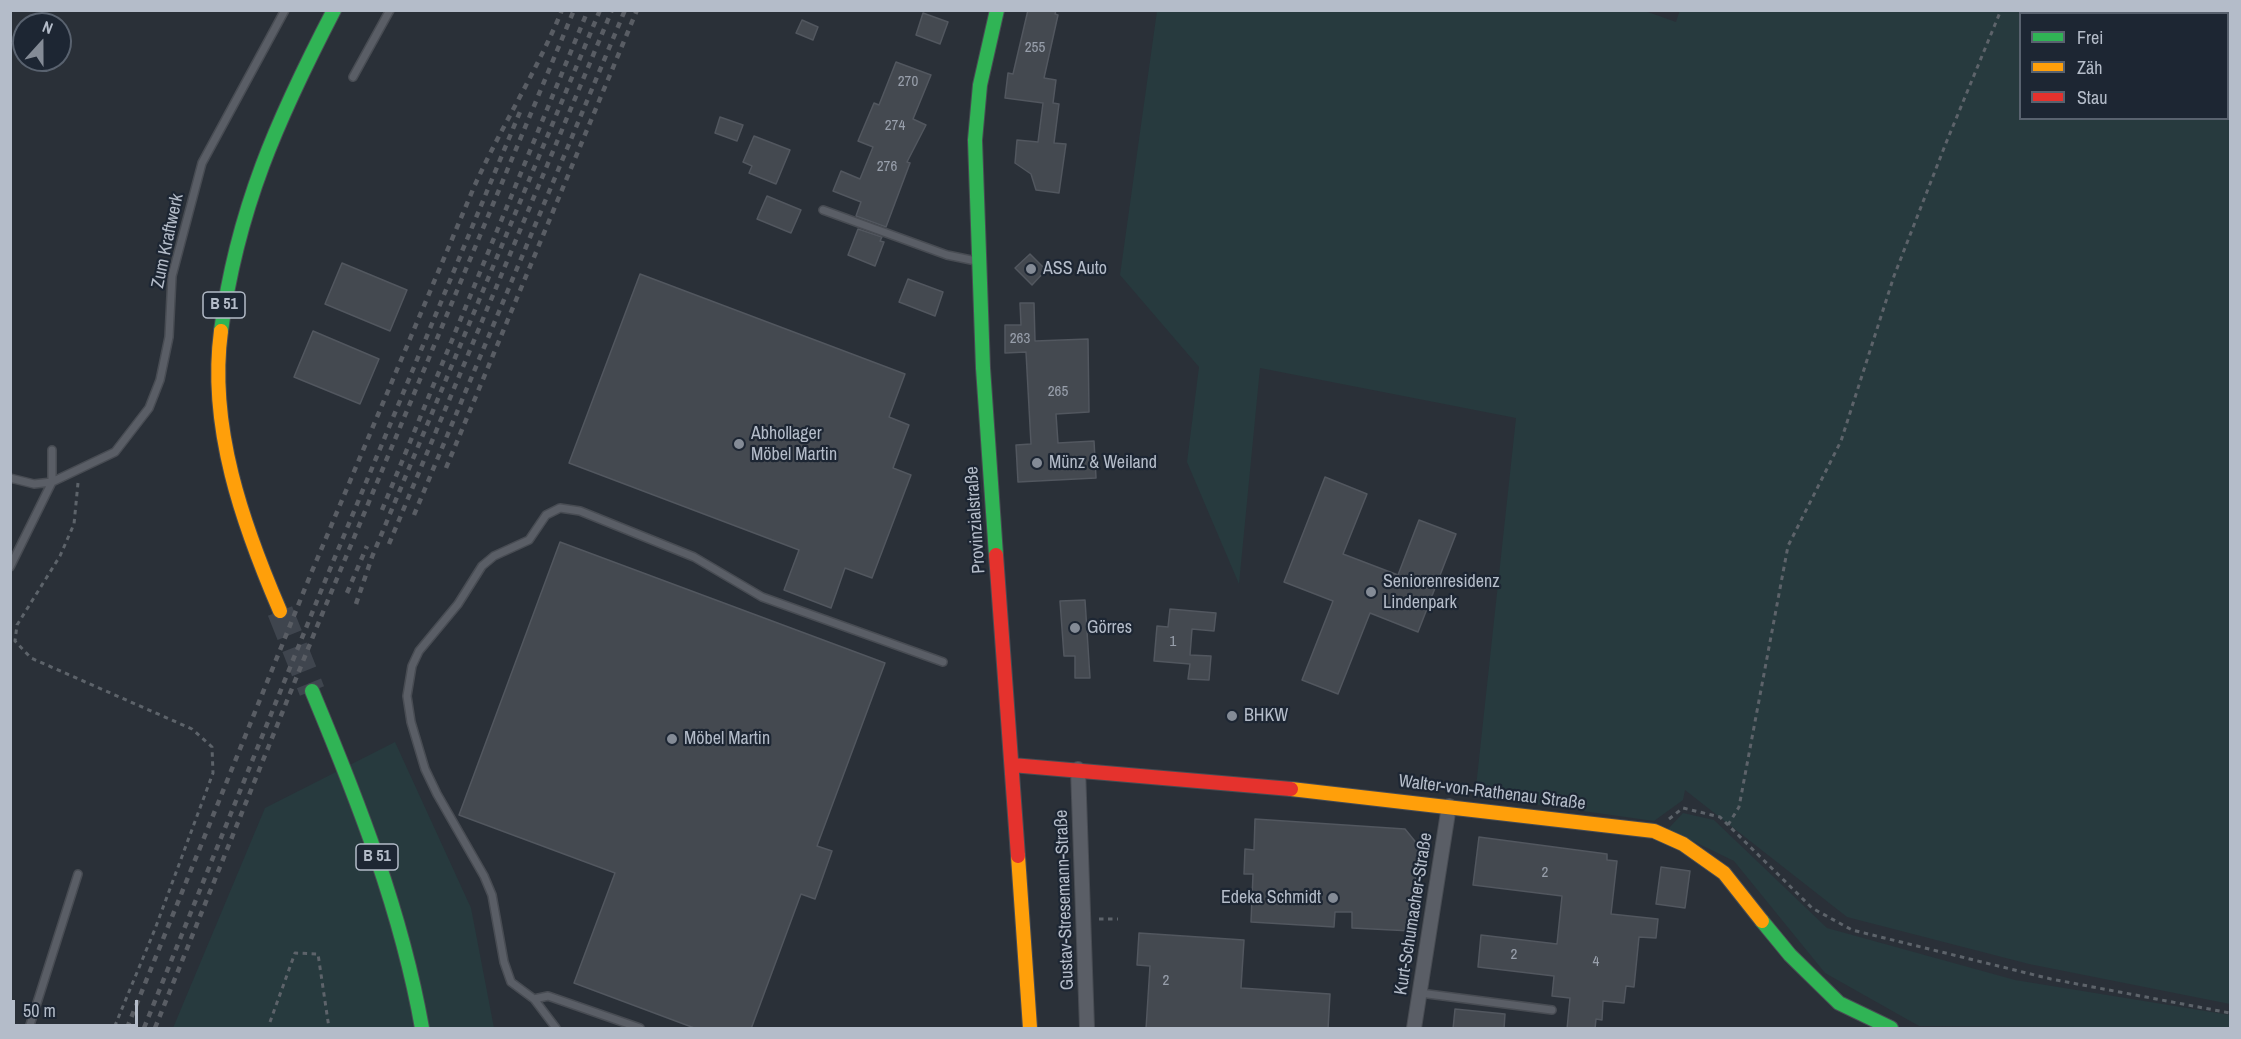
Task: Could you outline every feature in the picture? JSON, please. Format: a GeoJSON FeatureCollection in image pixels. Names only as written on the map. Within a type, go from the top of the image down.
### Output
{"type":"FeatureCollection","features":[{"type":"Feature","properties":{"kind":"main road","name":"B 51"},"geometry":{"type":"LineString","coordinates":[[280,612],[256,556],[238,503],[226,451],[219,360],[222,314],[227,271],[254,177],[282,109],[334,10]]}},
{"type":"Feature","properties":{"kind":"main road","name":"Provinzialstraße"},"geometry":{"type":"LineString","coordinates":[[997,10],[980,85],[975,140],[983,368],[1030,1029]]}},
{"type":"Feature","properties":{"kind":"main road","name":"B 51"},"geometry":{"type":"LineString","coordinates":[[312,691],[360,807],[401,926],[422,1029]]}},
{"type":"Feature","properties":{"kind":"main road","name":"Walter-von-Rathenau Straße"},"geometry":{"type":"LineString","coordinates":[[1012,765],[1078,769],[1449,806],[1654,831],[1683,844],[1724,873],[1790,955],[1839,1004],[1891,1029]]}},
{"type":"Feature","properties":{"kind":"street","name":"Gustav-Stresemann-Straße"},"geometry":{"type":"LineString","coordinates":[[1078,769],[1087,1029]]}},
{"type":"Feature","properties":{"kind":"street","name":"Kurt-Schumacher-Straße"},"geometry":{"type":"LineString","coordinates":[[1414,1029],[1449,806]]}},
{"type":"Feature","properties":{"kind":"lane","name":"Zum Kraftwerk"},"geometry":{"type":"LineString","coordinates":[[52,482],[115,452],[149,408],[160,380],[169,337],[172,276],[202,163],[285,10]]}},
{"type":"Feature","properties":{"kind":"lane"},"geometry":{"type":"LineString","coordinates":[[353,77],[390,10]]}},
{"type":"Feature","properties":{"kind":"lane"},"geometry":{"type":"LineString","coordinates":[[823,210],[947,255],[979,262]]}},
{"type":"Feature","properties":{"kind":"lane"},"geometry":{"type":"LineString","coordinates":[[10,567],[52,482],[52,450]]}},
{"type":"Feature","properties":{"kind":"lane"},"geometry":{"type":"LineString","coordinates":[[10,478],[34,484],[52,482]]}},
{"type":"Feature","properties":{"kind":"lane"},"geometry":{"type":"LineString","coordinates":[[556,1029],[534,999],[511,982],[504,962],[492,896],[484,876],[425,769],[411,722],[407,696],[412,666],[419,651],[458,604],[482,566],[494,556],[529,540],[546,515],[560,508],[580,511],[694,557],[762,597],[943,662]]}},
{"type":"Feature","properties":{"kind":"lane"},"geometry":{"type":"LineString","coordinates":[[28,1029],[78,874]]}},
{"type":"Feature","properties":{"kind":"lane"},"geometry":{"type":"LineString","coordinates":[[1420,993],[1552,1010]]}},
{"type":"Feature","properties":{"kind":"lane"},"geometry":{"type":"LineString","coordinates":[[534,999],[548,996],[640,1029]]}},
{"type":"Feature","properties":{"kind":"path"},"geometry":{"type":"LineString","coordinates":[[1728,825],[1739,807],[1788,546],[1841,441],[1894,276],[2001,10]]}},
{"type":"Feature","properties":{"kind":"path"},"geometry":{"type":"LineString","coordinates":[[52,482],[80,483],[74,524],[60,556],[17,625],[15,640],[31,658],[192,729],[212,747],[213,773],[155,929],[114,1029]]}},
{"type":"Feature","properties":{"kind":"path"},"geometry":{"type":"LineString","coordinates":[[1654,831],[1683,808],[1720,817],[1812,908],[1852,930],[2051,979],[2230,1013]]}},
{"type":"Feature","properties":{"kind":"path"},"geometry":{"type":"LineString","coordinates":[[1083,919],[1118,919]]}},
{"type":"Feature","properties":{"kind":"path"},"geometry":{"type":"LineString","coordinates":[[270,1022],[295,952],[318,954],[329,1029]]}},
{"type":"Feature","properties":{"kind":"green space"},"geometry":{"type":"Polygon","coordinates":[[[1680,10],[2230,11],[2230,1004],[2029,964],[1847,917],[1685,790],[1683,800],[1654,821],[1475,796],[1516,418],[1260,368],[1239,584],[1187,462],[1199,367],[1120,275],[1157,11],[1645,11],[1676,22],[1680,10]]]}},
{"type":"Feature","properties":{"kind":"green space"},"geometry":{"type":"Polygon","coordinates":[[[395,742],[471,908],[494,1028],[173,1028],[265,808],[395,742]]]}},
{"type":"Feature","properties":{"kind":"green space"},"geometry":{"type":"Polygon","coordinates":[[[1683,813],[1714,820],[1827,928],[2015,980],[2230,1015],[2230,1028],[1919,1026],[1825,973],[1734,861],[1668,829],[1683,813]]]}},
{"type":"Feature","properties":{"kind":"building"},"geometry":{"type":"Polygon","coordinates":[[[1028,10],[1056,10],[1055,14],[1058,15],[1044,78],[1056,80],[1053,103],[1059,104],[1054,143],[1066,144],[1059,193],[1036,190],[1031,174],[1015,163],[1017,140],[1038,142],[1043,103],[1005,98],[1008,73],[1013,74],[1028,10]]]}},
{"type":"Feature","properties":{"kind":"building"},"geometry":{"type":"Polygon","coordinates":[[[923,13],[948,22],[940,44],[916,35],[923,13]]]}},
{"type":"Feature","properties":{"kind":"building"},"geometry":{"type":"Polygon","coordinates":[[[802,20],[818,27],[813,40],[796,33],[802,20]]]}},
{"type":"Feature","properties":{"kind":"building"},"geometry":{"type":"Polygon","coordinates":[[[896,62],[931,75],[913,119],[926,125],[907,162],[910,163],[886,227],[856,216],[861,202],[833,191],[841,171],[860,179],[873,147],[858,141],[874,103],[879,105],[896,62]]]}},
{"type":"Feature","properties":{"kind":"building"},"geometry":{"type":"Polygon","coordinates":[[[720,117],[743,125],[737,141],[715,133],[720,117]]]}},
{"type":"Feature","properties":{"kind":"building"},"geometry":{"type":"Polygon","coordinates":[[[754,136],[790,150],[776,184],[749,173],[752,166],[743,162],[754,136]]]}},
{"type":"Feature","properties":{"kind":"building"},"geometry":{"type":"Polygon","coordinates":[[[767,196],[801,210],[791,233],[757,219],[767,196]]]}},
{"type":"Feature","properties":{"kind":"building"},"geometry":{"type":"Polygon","coordinates":[[[858,229],[882,237],[880,241],[884,242],[875,266],[848,255],[858,229]]]}},
{"type":"Feature","properties":{"kind":"building","name":"ASS Auto"},"geometry":{"type":"Polygon","coordinates":[[[1030,254],[1046,270],[1032,285],[1015,268],[1030,254]]]}},
{"type":"Feature","properties":{"kind":"building"},"geometry":{"type":"Polygon","coordinates":[[[342,263],[407,290],[390,331],[325,304],[342,263]]]}},
{"type":"Feature","properties":{"kind":"building","name":"Abhollager Möbel Martin"},"geometry":{"type":"Polygon","coordinates":[[[640,274],[905,374],[889,417],[909,425],[893,468],[911,475],[872,578],[845,568],[831,608],[784,590],[799,550],[569,463],[640,274]]]}},
{"type":"Feature","properties":{"kind":"building"},"geometry":{"type":"Polygon","coordinates":[[[908,279],[943,292],[935,316],[899,302],[908,279]]]}},
{"type":"Feature","properties":{"kind":"building"},"geometry":{"type":"Polygon","coordinates":[[[1020,303],[1034,303],[1035,341],[1088,339],[1089,412],[1056,414],[1058,443],[1094,441],[1096,478],[1018,482],[1016,445],[1031,444],[1026,352],[1005,353],[1005,325],[1021,325],[1020,303]]]}},
{"type":"Feature","properties":{"kind":"building"},"geometry":{"type":"Polygon","coordinates":[[[313,331],[379,359],[360,404],[294,377],[313,331]]]}},
{"type":"Feature","properties":{"kind":"building","name":"Seniorenresidenz Lindenpark"},"geometry":{"type":"Polygon","coordinates":[[[1325,477],[1367,494],[1343,554],[1398,575],[1419,520],[1456,534],[1418,632],[1370,613],[1338,694],[1302,680],[1333,601],[1284,582],[1325,477]]]}},
{"type":"Feature","properties":{"kind":"building","name":"Möbel Martin"},"geometry":{"type":"Polygon","coordinates":[[[560,542],[885,663],[817,846],[832,851],[815,899],[801,894],[751,1029],[697,1029],[574,983],[615,873],[459,815],[560,542]]]}},
{"type":"Feature","properties":{"kind":"building","name":"Görres"},"geometry":{"type":"Polygon","coordinates":[[[1085,600],[1090,678],[1075,678],[1075,656],[1064,656],[1060,601],[1085,600]]]}},
{"type":"Feature","properties":{"kind":"building"},"geometry":{"type":"Polygon","coordinates":[[[1170,609],[1216,613],[1214,631],[1192,629],[1190,655],[1211,656],[1209,680],[1188,679],[1190,664],[1154,661],[1157,626],[1168,627],[1170,609]]]}},
{"type":"Feature","properties":{"kind":"building","name":"Edeka Schmidt"},"geometry":{"type":"Polygon","coordinates":[[[1255,819],[1405,829],[1418,845],[1412,931],[1352,928],[1352,912],[1335,912],[1334,927],[1251,922],[1253,874],[1244,874],[1245,849],[1254,850],[1255,819]]]}},
{"type":"Feature","properties":{"kind":"building"},"geometry":{"type":"Polygon","coordinates":[[[1479,837],[1607,854],[1607,860],[1617,861],[1611,914],[1658,919],[1656,938],[1639,937],[1634,987],[1626,986],[1624,1003],[1603,1001],[1602,1020],[1596,1019],[1595,1029],[1567,1029],[1570,998],[1552,996],[1554,976],[1478,967],[1481,935],[1557,944],[1562,896],[1473,885],[1479,837]]]}},
{"type":"Feature","properties":{"kind":"building"},"geometry":{"type":"Polygon","coordinates":[[[1661,867],[1690,871],[1685,908],[1656,904],[1661,867]]]}},
{"type":"Feature","properties":{"kind":"building"},"geometry":{"type":"Polygon","coordinates":[[[1139,933],[1244,940],[1241,988],[1330,994],[1328,1029],[1146,1029],[1150,966],[1137,965],[1139,933]]]}},
{"type":"Feature","properties":{"kind":"building"},"geometry":{"type":"Polygon","coordinates":[[[1455,1009],[1505,1014],[1504,1029],[1453,1029],[1455,1009]]]}},
{"type":"Feature","properties":{"kind":"tunnel"},"geometry":{"type":"LineString","coordinates":[[280,611],[312,691]]}},
{"type":"Feature","properties":{"kind":"railway"},"geometry":{"type":"LineString","coordinates":[[127,1028],[310,576],[474,187],[542,55],[562,10]]}},
{"type":"Feature","properties":{"kind":"railway"},"geometry":{"type":"LineString","coordinates":[[155,1028],[318,624],[574,10]]}},
{"type":"Feature","properties":{"kind":"railway"},"geometry":{"type":"LineString","coordinates":[[382,510],[588,10]]}},
{"type":"Feature","properties":{"kind":"railway"},"geometry":{"type":"LineString","coordinates":[[356,604],[372,557],[600,10]]}},
{"type":"Feature","properties":{"kind":"railway"},"geometry":{"type":"LineString","coordinates":[[389,544],[612,10]]}},
{"type":"Feature","properties":{"kind":"railway"},"geometry":{"type":"LineString","coordinates":[[414,515],[625,10]]}},
{"type":"Feature","properties":{"kind":"railway"},"geometry":{"type":"LineString","coordinates":[[446,468],[637,10]]}},
{"type":"Feature","properties":{"kind":"railway"},"geometry":{"type":"LineString","coordinates":[[144,1028],[323,586],[522,107]]}},
{"type":"Feature","properties":{"kind":"railway"},"geometry":{"type":"LineString","coordinates":[[347,593],[367,546]]}},
{"type":"Feature","properties":{"kind":"traffic: fast"},"geometry":{"type":"LineString","coordinates":[[221,331],[228,287],[249,204],[278,127],[334,10]]}},
{"type":"Feature","properties":{"kind":"traffic: fast"},"geometry":{"type":"LineString","coordinates":[[996,555],[983,368],[975,140],[980,85],[997,10]]}},
{"type":"Feature","properties":{"kind":"traffic: fast"},"geometry":{"type":"LineString","coordinates":[[312,691],[346,773],[376,856],[402,941],[422,1028]]}},
{"type":"Feature","properties":{"kind":"traffic: fast"},"geometry":{"type":"LineString","coordinates":[[1762,921],[1790,955],[1839,1003],[1891,1028]]}},
{"type":"Feature","properties":{"kind":"traffic: slow"},"geometry":{"type":"LineString","coordinates":[[221,331],[218,367],[224,439],[232,475],[253,544],[280,611]]}},
{"type":"Feature","properties":{"kind":"traffic: slow"},"geometry":{"type":"LineString","coordinates":[[1291,789],[1654,831],[1683,844],[1724,873],[1762,921]]}},
{"type":"Feature","properties":{"kind":"traffic: slow"},"geometry":{"type":"LineString","coordinates":[[1018,856],[1030,1028]]}},
{"type":"Feature","properties":{"kind":"traffic: jam"},"geometry":{"type":"LineString","coordinates":[[996,555],[1018,856]]}},
{"type":"Feature","properties":{"kind":"traffic: jam"},"geometry":{"type":"LineString","coordinates":[[1012,765],[1291,789]]}},
{"type":"Feature","properties":{"kind":"place","name":"ASS Auto"},"geometry":{"type":"Point","coordinates":[1031,269]}},
{"type":"Feature","properties":{"kind":"place","name":"Abhollager Möbel Martin"},"geometry":{"type":"Point","coordinates":[739,444]}},
{"type":"Feature","properties":{"kind":"place","name":"Münz & Weiland"},"geometry":{"type":"Point","coordinates":[1037,463]}},
{"type":"Feature","properties":{"kind":"place","name":"Seniorenresidenz Lindenpark"},"geometry":{"type":"Point","coordinates":[1371,592]}},
{"type":"Feature","properties":{"kind":"place","name":"Görres"},"geometry":{"type":"Point","coordinates":[1075,628]}},
{"type":"Feature","properties":{"kind":"place","name":"BHKW"},"geometry":{"type":"Point","coordinates":[1232,716]}},
{"type":"Feature","properties":{"kind":"place","name":"Möbel Martin"},"geometry":{"type":"Point","coordinates":[672,739]}},
{"type":"Feature","properties":{"kind":"place","name":"Edeka Schmidt"},"geometry":{"type":"Point","coordinates":[1333,898]}}]}
